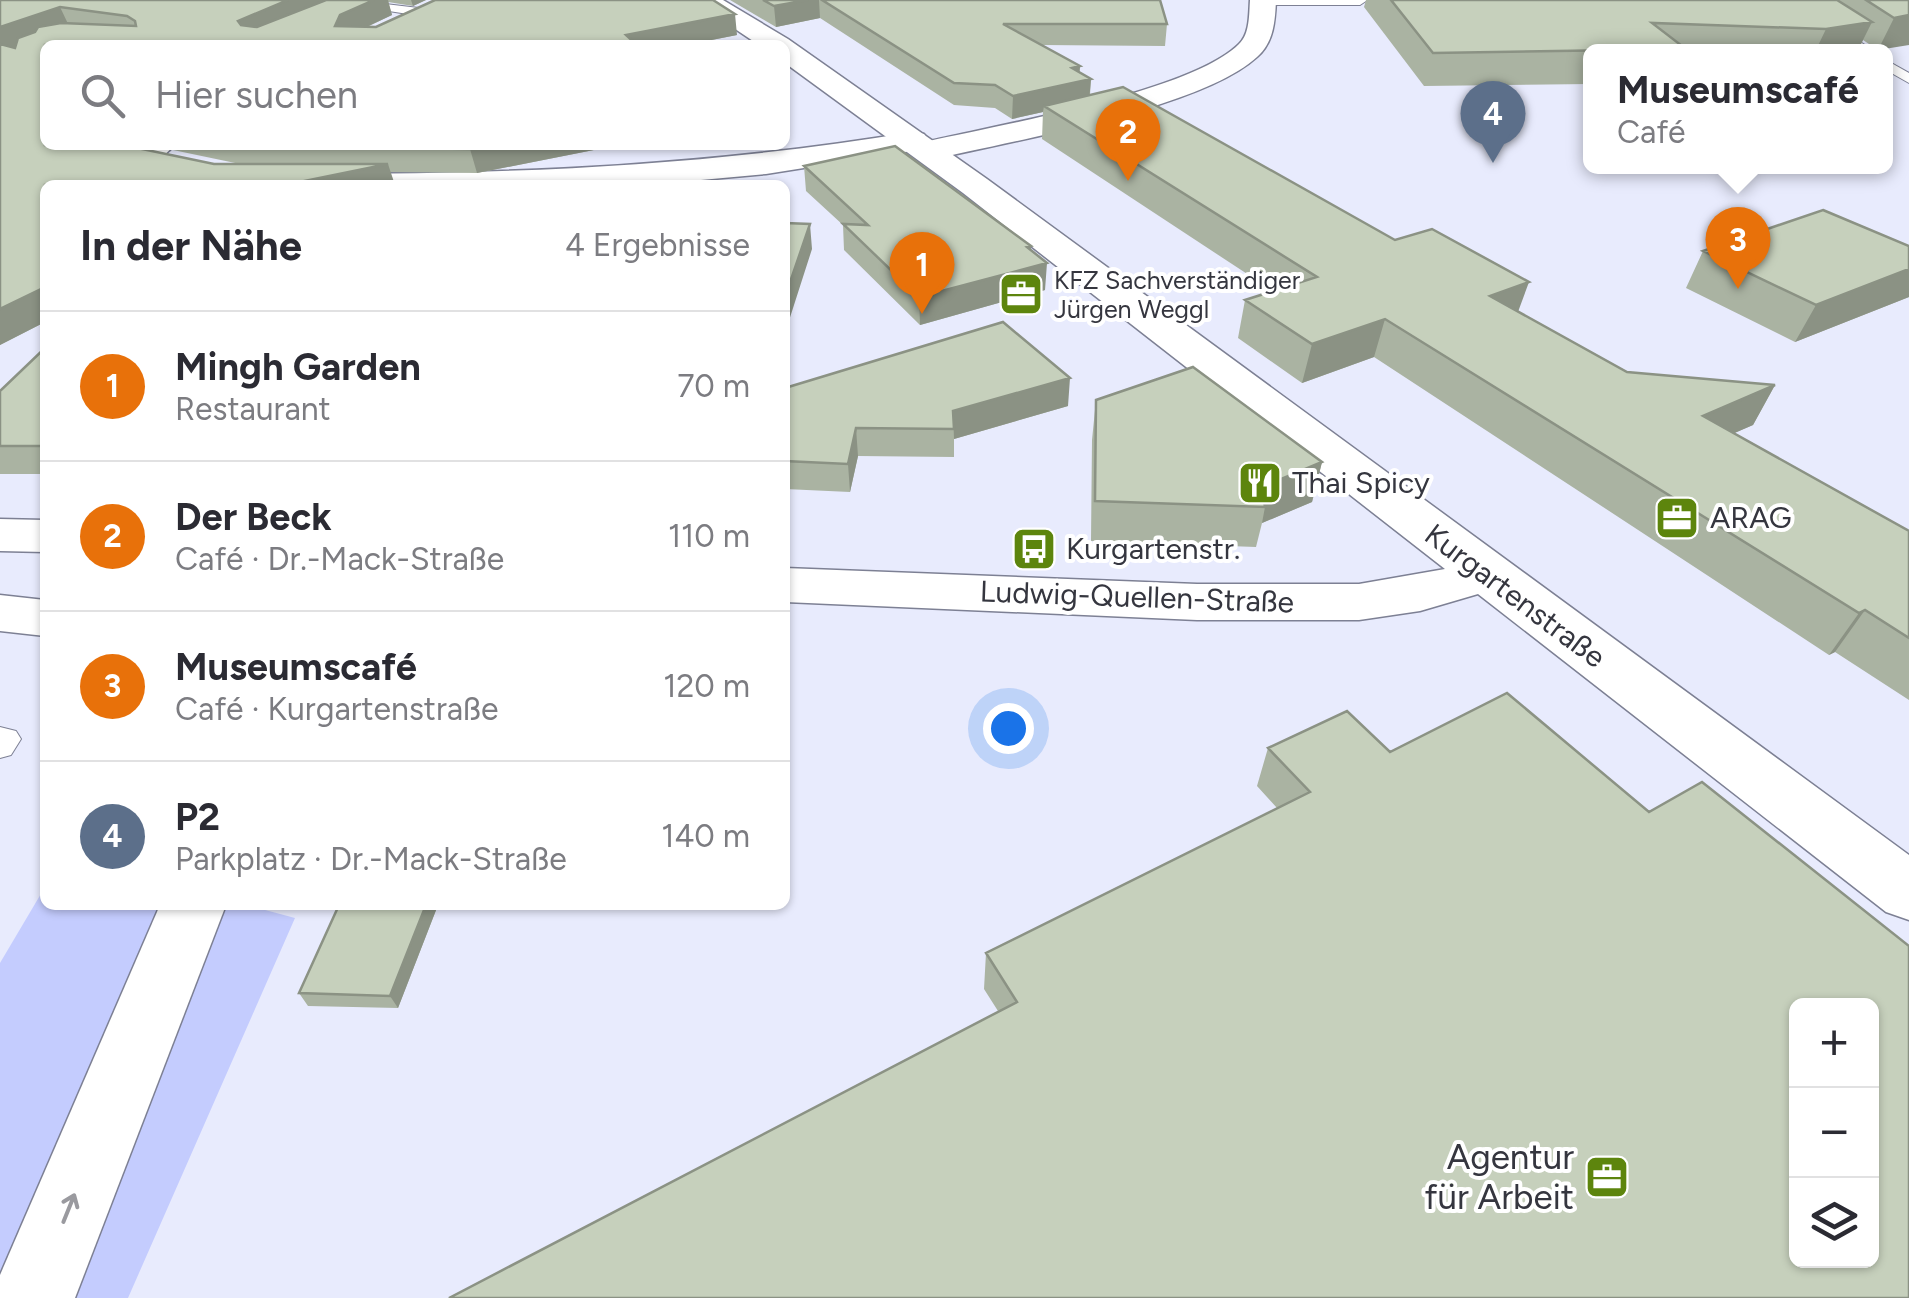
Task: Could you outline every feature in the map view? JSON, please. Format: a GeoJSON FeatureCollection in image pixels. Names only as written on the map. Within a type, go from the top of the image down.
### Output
{"type":"FeatureCollection","features":[{"type":"Feature","properties":{"kind":"main road"},"geometry":{"type":"LineString","coordinates":[[376,37],[456,0]]}},
{"type":"Feature","properties":{"kind":"main road"},"geometry":{"type":"LineString","coordinates":[[706,0],[770,40]]}},
{"type":"Feature","properties":{"kind":"main road"},"geometry":{"type":"LineString","coordinates":[[638,180],[920,146],[1192,84],[1248,52],[1260,34],[1264,0]]}},
{"type":"Feature","properties":{"kind":"main road","name":"Kurgartenstraße"},"geometry":{"type":"LineString","coordinates":[[790,54],[920,146],[1909,892]]}},
{"type":"Feature","properties":{"kind":"main road"},"geometry":{"type":"LineString","coordinates":[[147,150],[185,166]]}},
{"type":"Feature","properties":{"kind":"main road"},"geometry":{"type":"LineString","coordinates":[[0,535],[40,536]]}},
{"type":"Feature","properties":{"kind":"main road","name":"Ludwig-Quellen-Straße"},"geometry":{"type":"LineString","coordinates":[[790,585],[1197,602],[1359,602],[1420,592],[1487,574]]}},
{"type":"Feature","properties":{"kind":"main road"},"geometry":{"type":"LineString","coordinates":[[0,613],[40,617]]}},
{"type":"Feature","properties":{"kind":"main road"},"geometry":{"type":"LineString","coordinates":[[33,1298],[192,916]]}},
{"type":"Feature","properties":{"kind":"lane"},"geometry":{"type":"LineString","coordinates":[[1264,0],[1360,1]]}},
{"type":"Feature","properties":{"kind":"lane"},"geometry":{"type":"LineString","coordinates":[[1787,0],[1855,44]]}},
{"type":"Feature","properties":{"kind":"lane"},"geometry":{"type":"LineString","coordinates":[[340,9],[360,1],[427,13]]}},
{"type":"Feature","properties":{"kind":"lane"},"geometry":{"type":"LineString","coordinates":[[0,738],[6,739],[0,747]]}},
{"type":"Feature","properties":{"kind":"shaded area"},"geometry":{"type":"Polygon","coordinates":[[[40,895],[40,910],[265,910],[295,918],[128,1298],[0,1298],[0,963],[40,895]]]}},
{"type":"Feature","properties":{"kind":"building"},"geometry":{"type":"Polygon","coordinates":[[[0,0],[288,0],[238,21],[257,27],[326,0],[374,0],[340,15],[335,26],[376,27],[435,0],[713,0],[735,14],[626,35],[632,40],[40,40],[40,150],[147,150],[214,164],[388,164],[310,180],[40,180],[40,289],[0,309],[0,44],[15,48],[18,38],[38,27],[61,23],[136,26],[127,16],[60,7],[0,27],[0,0]]]}},
{"type":"Feature","properties":{"kind":"building"},"geometry":{"type":"Polygon","coordinates":[[[763,0],[808,0],[774,6],[763,0]]]}},
{"type":"Feature","properties":{"kind":"building"},"geometry":{"type":"Polygon","coordinates":[[[822,0],[1160,0],[1167,24],[1003,24],[1080,66],[1072,68],[1091,79],[1013,96],[995,85],[954,83],[822,0]]]}},
{"type":"Feature","properties":{"kind":"building"},"geometry":{"type":"Polygon","coordinates":[[[1391,0],[1837,0],[1872,22],[1826,29],[1652,23],[1679,44],[1583,44],[1583,51],[1433,53],[1391,0]]]}},
{"type":"Feature","properties":{"kind":"building"},"geometry":{"type":"Polygon","coordinates":[[[1866,0],[1909,0],[1909,15],[1894,18],[1866,0]]]}},
{"type":"Feature","properties":{"kind":"building"},"geometry":{"type":"Polygon","coordinates":[[[1123,87],[1395,240],[1432,229],[1529,282],[1490,296],[1627,372],[1775,385],[1703,416],[1909,531],[1909,638],[1865,610],[1859,613],[1385,319],[1312,344],[1245,300],[1317,277],[1044,106],[1123,87]]]}},
{"type":"Feature","properties":{"kind":"building"},"geometry":{"type":"Polygon","coordinates":[[[895,146],[1031,246],[1027,247],[1047,263],[919,297],[843,224],[868,225],[804,166],[895,146]]]}},
{"type":"Feature","properties":{"kind":"building"},"geometry":{"type":"Polygon","coordinates":[[[1823,210],[1909,246],[1909,269],[1816,305],[1703,251],[1823,210]]]}},
{"type":"Feature","properties":{"kind":"building"},"geometry":{"type":"Polygon","coordinates":[[[790,223],[810,224],[790,282],[790,223]]]}},
{"type":"Feature","properties":{"kind":"building"},"geometry":{"type":"Polygon","coordinates":[[[1003,322],[1070,378],[953,411],[954,429],[856,428],[848,464],[790,461],[790,386],[1003,322]]]}},
{"type":"Feature","properties":{"kind":"building"},"geometry":{"type":"Polygon","coordinates":[[[40,353],[40,446],[0,446],[0,391],[40,353]]]}},
{"type":"Feature","properties":{"kind":"building"},"geometry":{"type":"Polygon","coordinates":[[[1193,367],[1322,462],[1262,487],[1265,507],[1095,501],[1096,400],[1193,367]]]}},
{"type":"Feature","properties":{"kind":"building"},"geometry":{"type":"Polygon","coordinates":[[[1507,693],[1649,812],[1702,782],[1909,946],[1909,1298],[449,1298],[1017,1002],[986,953],[1310,792],[1268,748],[1347,711],[1390,752],[1507,693]]]}},
{"type":"Feature","properties":{"kind":"building"},"geometry":{"type":"Polygon","coordinates":[[[337,910],[424,910],[390,996],[299,993],[337,910]]]}},
{"type":"Feature","properties":{"kind":"place","name":"P2"},"geometry":{"type":"Point","coordinates":[1493,163]}},
{"type":"Feature","properties":{"kind":"place","name":"Der Beck"},"geometry":{"type":"Point","coordinates":[1128,181]}},
{"type":"Feature","properties":{"kind":"place","name":"Museumscafé"},"geometry":{"type":"Point","coordinates":[1738,289]}},
{"type":"Feature","properties":{"kind":"place","name":"KFZ Sachverständiger Jürgen Weggl"},"geometry":{"type":"Point","coordinates":[1021,294]}},
{"type":"Feature","properties":{"kind":"place","name":"Mingh Garden"},"geometry":{"type":"Point","coordinates":[922,314]}},
{"type":"Feature","properties":{"kind":"place","name":"Thai Spicy"},"geometry":{"type":"Point","coordinates":[1260,483]}},
{"type":"Feature","properties":{"kind":"place","name":"ARAG"},"geometry":{"type":"Point","coordinates":[1677,518]}},
{"type":"Feature","properties":{"kind":"place","name":"Kurgartenstr."},"geometry":{"type":"Point","coordinates":[1034,549]}},
{"type":"Feature","properties":{"kind":"place","name":"Agentur für Arbeit"},"geometry":{"type":"Point","coordinates":[1607,1177]}}]}
